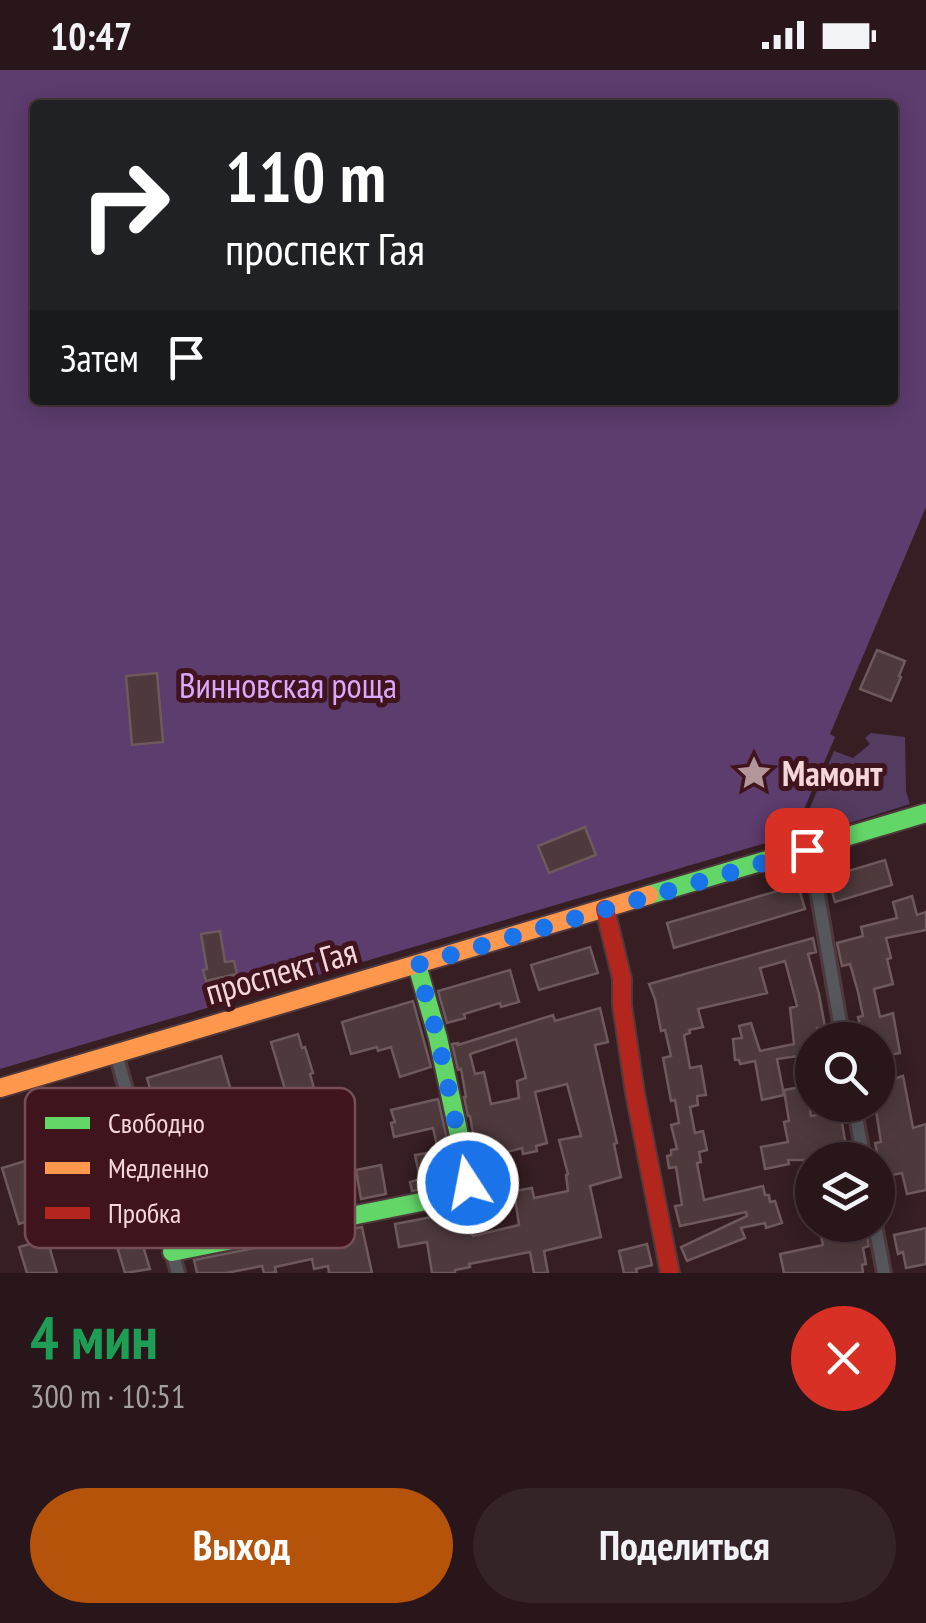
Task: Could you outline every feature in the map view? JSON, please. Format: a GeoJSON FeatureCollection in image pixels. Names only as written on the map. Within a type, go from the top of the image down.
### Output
{"type":"FeatureCollection","features":[{"type":"Feature","properties":{"kind":"main road","name":"проспект Гая"},"geometry":{"type":"LineString","coordinates":[[0,1088],[926,813]]}},
{"type":"Feature","properties":{"kind":"main road"},"geometry":{"type":"LineString","coordinates":[[605,909],[622,978],[622,1005],[635,1093],[670,1273]]}},
{"type":"Feature","properties":{"kind":"main road"},"geometry":{"type":"LineString","coordinates":[[355,1215],[456,1195],[464,1190],[468,1177],[438,1038],[417,965]]}},
{"type":"Feature","properties":{"kind":"main road"},"geometry":{"type":"LineString","coordinates":[[172,1252],[192,1248]]}},
{"type":"Feature","properties":{"kind":"street"},"geometry":{"type":"LineString","coordinates":[[807,850],[840,1022]]}},
{"type":"Feature","properties":{"kind":"street"},"geometry":{"type":"LineString","coordinates":[[116,1054],[126,1088]]}},
{"type":"Feature","properties":{"kind":"street"},"geometry":{"type":"LineString","coordinates":[[879,1242],[884,1273]]}},
{"type":"Feature","properties":{"kind":"street"},"geometry":{"type":"LineString","coordinates":[[171,1248],[178,1273]]}},
{"type":"Feature","properties":{"kind":"shaded area"},"geometry":{"type":"Polygon","coordinates":[[[871,733],[905,737],[906,791],[910,804],[802,838],[798,836],[834,751],[853,758],[870,744],[865,738],[871,733]]]}},
{"type":"Feature","properties":{"kind":"green space","name":"Винновская роща"},"geometry":{"type":"Polygon","coordinates":[[[0,70],[926,70],[926,507],[830,734],[835,737],[793,835],[0,1069],[0,70]]]}},
{"type":"Feature","properties":{"kind":"building"},"geometry":{"type":"Polygon","coordinates":[[[877,650],[905,661],[891,701],[860,689],[877,650]]]}},
{"type":"Feature","properties":{"kind":"building"},"geometry":{"type":"Polygon","coordinates":[[[157,673],[163,742],[132,745],[126,676],[157,673]]]}},
{"type":"Feature","properties":{"kind":"building"},"geometry":{"type":"Polygon","coordinates":[[[585,827],[596,855],[549,873],[538,846],[585,827]]]}},
{"type":"Feature","properties":{"kind":"building"},"geometry":{"type":"Polygon","coordinates":[[[885,860],[892,885],[835,902],[828,877],[885,860]]]}},
{"type":"Feature","properties":{"kind":"building"},"geometry":{"type":"Polygon","coordinates":[[[798,885],[805,909],[674,948],[667,923],[798,885]]]}},
{"type":"Feature","properties":{"kind":"building"},"geometry":{"type":"Polygon","coordinates":[[[912,896],[917,915],[926,912],[926,930],[886,938],[893,984],[874,989],[880,1017],[893,1013],[895,1022],[859,1022],[858,1017],[863,1016],[858,992],[850,964],[842,966],[837,943],[863,936],[861,927],[897,918],[893,902],[912,896]]]}},
{"type":"Feature","properties":{"kind":"building"},"geometry":{"type":"Polygon","coordinates":[[[220,931],[225,962],[234,961],[237,974],[206,981],[201,934],[220,931]]]}},
{"type":"Feature","properties":{"kind":"building"},"geometry":{"type":"Polygon","coordinates":[[[813,938],[816,952],[808,954],[824,1022],[795,1022],[795,1056],[777,1059],[784,1095],[762,1100],[755,1061],[740,1064],[735,1060],[733,1039],[742,1038],[739,1026],[751,1023],[760,1051],[794,1044],[790,1008],[797,1006],[785,961],[760,968],[767,993],[698,1009],[703,1027],[684,1035],[690,1068],[701,1066],[706,1095],[697,1096],[698,1105],[690,1107],[695,1133],[703,1131],[707,1150],[699,1152],[701,1162],[697,1163],[704,1200],[763,1186],[770,1202],[775,1201],[782,1223],[766,1228],[765,1223],[741,1228],[745,1238],[687,1261],[681,1247],[747,1216],[746,1212],[680,1226],[675,1206],[682,1205],[676,1167],[669,1168],[667,1156],[677,1149],[671,1125],[679,1123],[663,1058],[671,1056],[649,984],[813,938]]]}},
{"type":"Feature","properties":{"kind":"building"},"geometry":{"type":"Polygon","coordinates":[[[590,947],[598,973],[539,990],[531,965],[590,947]]]}},
{"type":"Feature","properties":{"kind":"building"},"geometry":{"type":"Polygon","coordinates":[[[510,970],[519,1002],[501,1007],[500,1003],[447,1023],[438,991],[510,970]]]}},
{"type":"Feature","properties":{"kind":"building"},"geometry":{"type":"Polygon","coordinates":[[[413,1001],[431,1067],[400,1077],[391,1047],[351,1054],[342,1022],[413,1001]]]}},
{"type":"Feature","properties":{"kind":"building"},"geometry":{"type":"Polygon","coordinates":[[[600,1008],[608,1042],[595,1045],[621,1177],[590,1186],[601,1237],[544,1251],[548,1273],[534,1273],[530,1252],[469,1264],[470,1267],[455,1273],[432,1273],[427,1242],[399,1247],[395,1224],[432,1217],[432,1213],[467,1203],[473,1236],[519,1225],[514,1191],[532,1188],[534,1198],[568,1191],[559,1140],[581,1136],[567,1084],[535,1092],[547,1143],[536,1146],[537,1151],[523,1154],[522,1148],[500,1154],[511,1194],[479,1200],[477,1191],[482,1184],[461,1069],[458,1070],[452,1044],[553,1015],[555,1021],[600,1008]],[[516,1039],[470,1054],[475,1074],[484,1072],[491,1104],[519,1098],[517,1081],[526,1078],[516,1039]]]}},
{"type":"Feature","properties":{"kind":"building"},"geometry":{"type":"Polygon","coordinates":[[[895,1024],[900,1053],[895,1054],[895,1024]]]}},
{"type":"Feature","properties":{"kind":"building"},"geometry":{"type":"Polygon","coordinates":[[[298,1034],[313,1073],[310,1074],[314,1088],[285,1088],[271,1042],[298,1034]]]}},
{"type":"Feature","properties":{"kind":"building"},"geometry":{"type":"Polygon","coordinates":[[[221,1056],[230,1088],[150,1088],[147,1078],[221,1056]]]}},
{"type":"Feature","properties":{"kind":"building"},"geometry":{"type":"Polygon","coordinates":[[[903,1076],[913,1128],[926,1124],[926,1190],[907,1194],[902,1173],[895,1174],[895,1142],[881,1142],[878,1122],[895,1122],[895,1079],[903,1076]]]}},
{"type":"Feature","properties":{"kind":"building"},"geometry":{"type":"Polygon","coordinates":[[[795,1088],[795,1122],[842,1122],[845,1142],[795,1142],[795,1160],[765,1169],[761,1147],[788,1142],[784,1090],[795,1088]]]}},
{"type":"Feature","properties":{"kind":"building"},"geometry":{"type":"Polygon","coordinates":[[[438,1099],[449,1148],[438,1150],[433,1128],[394,1137],[391,1110],[438,1099]]]}},
{"type":"Feature","properties":{"kind":"building"},"geometry":{"type":"Polygon","coordinates":[[[445,1150],[451,1183],[412,1191],[410,1182],[420,1179],[415,1155],[445,1150]]]}},
{"type":"Feature","properties":{"kind":"building"},"geometry":{"type":"Polygon","coordinates":[[[25,1161],[25,1222],[19,1224],[2,1168],[25,1161]]]}},
{"type":"Feature","properties":{"kind":"building"},"geometry":{"type":"Polygon","coordinates":[[[381,1165],[386,1194],[361,1199],[356,1170],[381,1165]]]}},
{"type":"Feature","properties":{"kind":"building"},"geometry":{"type":"Polygon","coordinates":[[[362,1227],[372,1273],[329,1273],[328,1266],[314,1269],[312,1259],[275,1267],[276,1272],[270,1273],[264,1273],[262,1266],[226,1273],[197,1273],[194,1260],[255,1248],[355,1248],[355,1228],[362,1227]]]}},
{"type":"Feature","properties":{"kind":"building"},"geometry":{"type":"Polygon","coordinates":[[[926,1228],[926,1264],[906,1268],[903,1252],[898,1254],[895,1235],[926,1228]]]}},
{"type":"Feature","properties":{"kind":"building"},"geometry":{"type":"Polygon","coordinates":[[[822,1242],[868,1242],[869,1246],[863,1248],[863,1273],[784,1273],[780,1254],[823,1245],[822,1242]]]}},
{"type":"Feature","properties":{"kind":"building"},"geometry":{"type":"Polygon","coordinates":[[[647,1244],[652,1265],[636,1269],[637,1273],[624,1273],[619,1251],[647,1244]]]}},
{"type":"Feature","properties":{"kind":"building"},"geometry":{"type":"Polygon","coordinates":[[[19,1247],[50,1248],[57,1273],[27,1273],[19,1247]]]}},
{"type":"Feature","properties":{"kind":"building"},"geometry":{"type":"Polygon","coordinates":[[[117,1248],[144,1248],[150,1269],[125,1273],[117,1248]]]}},
{"type":"Feature","properties":{"kind":"traffic: fast"},"geometry":{"type":"LineString","coordinates":[[649,895],[926,813]]}},
{"type":"Feature","properties":{"kind":"traffic: fast"},"geometry":{"type":"LineString","coordinates":[[355,1215],[456,1195],[465,1188],[468,1177],[438,1038],[417,965]]}},
{"type":"Feature","properties":{"kind":"traffic: fast"},"geometry":{"type":"LineString","coordinates":[[172,1252],[192,1248]]}},
{"type":"Feature","properties":{"kind":"traffic: slow"},"geometry":{"type":"LineString","coordinates":[[0,1088],[649,895]]}},
{"type":"Feature","properties":{"kind":"traffic: jam"},"geometry":{"type":"LineString","coordinates":[[605,909],[622,979],[635,1093],[670,1273]]}},
{"type":"Feature","properties":{"kind":"place","name":"Мамонт"},"geometry":{"type":"Point","coordinates":[754,773]}},
{"type":"Feature","properties":{"kind":"route"},"geometry":{"type":"LineString","coordinates":[[468,1183],[438,1038],[417,965],[807,850]]}}]}
